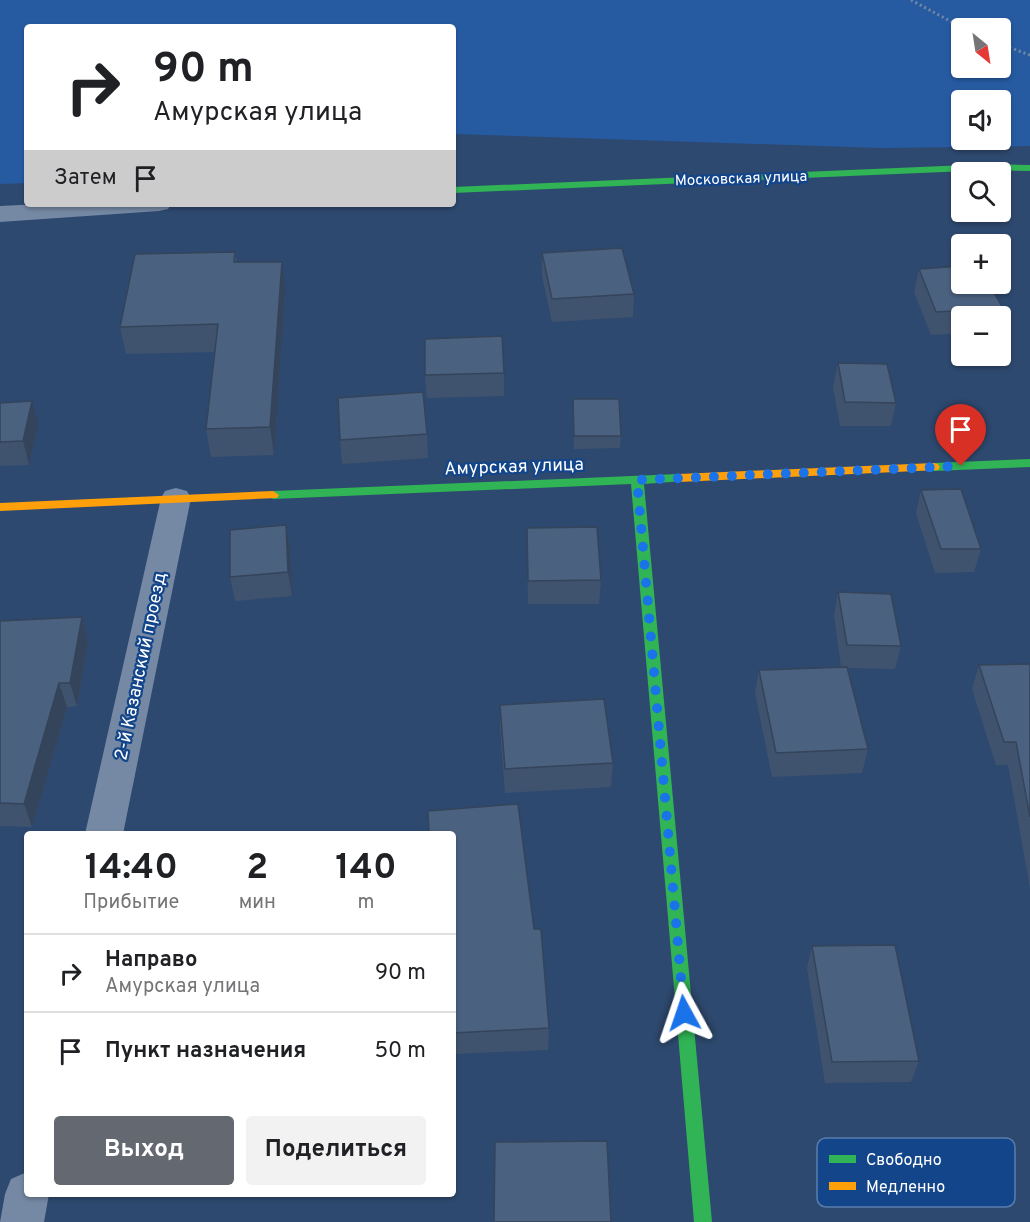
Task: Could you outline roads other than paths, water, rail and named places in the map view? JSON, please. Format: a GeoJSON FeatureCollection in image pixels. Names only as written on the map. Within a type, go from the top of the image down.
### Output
{"type":"FeatureCollection","features":[{"type":"Feature","properties":{"kind":"street","name":"Московская улица"},"geometry":{"type":"LineString","coordinates":[[456,190],[990,167],[1030,168]]}},
{"type":"Feature","properties":{"kind":"street"},"geometry":{"type":"LineString","coordinates":[[0,213],[106,207]]}},
{"type":"Feature","properties":{"kind":"street","name":"Амурская улица"},"geometry":{"type":"LineString","coordinates":[[0,507],[1030,463]]}},
{"type":"Feature","properties":{"kind":"street"},"geometry":{"type":"LineString","coordinates":[[637,480],[703,1222]]}},
{"type":"Feature","properties":{"kind":"street","name":"2-й Казанский проезд"},"geometry":{"type":"LineString","coordinates":[[105,831],[176,498]]}},
{"type":"Feature","properties":{"kind":"street"},"geometry":{"type":"LineString","coordinates":[[21,1222],[26,1197]]}}]}
